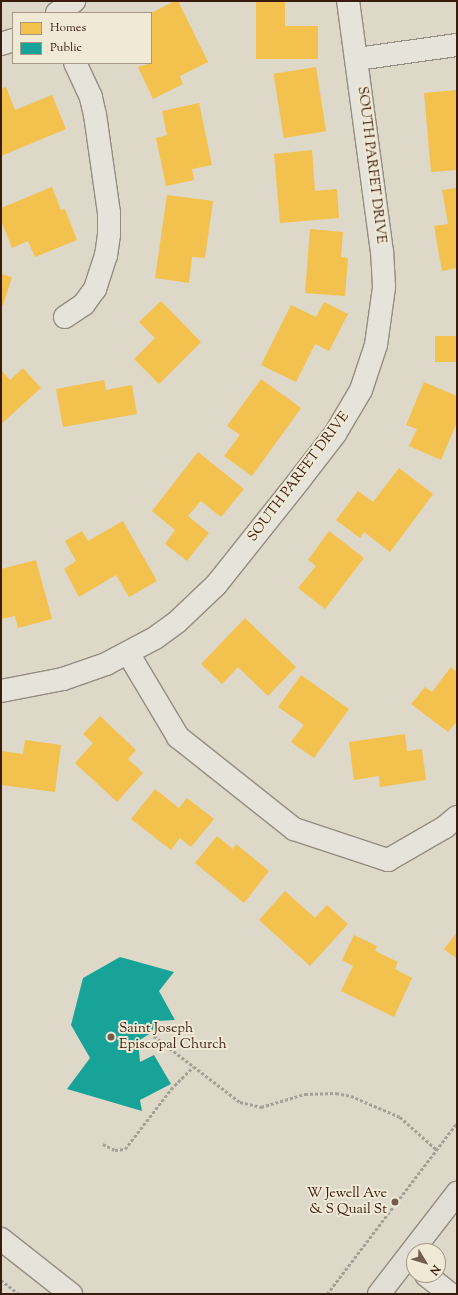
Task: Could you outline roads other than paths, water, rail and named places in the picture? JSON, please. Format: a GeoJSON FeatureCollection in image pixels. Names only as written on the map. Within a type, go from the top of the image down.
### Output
{"type":"FeatureCollection","features":[{"type":"Feature","properties":{"kind":"main road"},"geometry":{"type":"LineString","coordinates":[[423,1243],[457,1193]]}},
{"type":"Feature","properties":{"kind":"main road"},"geometry":{"type":"LineString","coordinates":[[379,1294],[406,1266]]}},
{"type":"Feature","properties":{"kind":"street"},"geometry":{"type":"LineString","coordinates":[[59,12],[74,1]]}},
{"type":"Feature","properties":{"kind":"street","name":"SOUTH PARFET DRIVE"},"geometry":{"type":"LineString","coordinates":[[1,691],[63,679],[128,653],[177,622],[216,585],[335,434],[349,412],[370,368],[382,317],[384,287],[382,252],[348,1]]}},
{"type":"Feature","properties":{"kind":"street"},"geometry":{"type":"LineString","coordinates":[[1,44],[12,40]]}},
{"type":"Feature","properties":{"kind":"street"},"geometry":{"type":"LineString","coordinates":[[357,59],[457,45]]}},
{"type":"Feature","properties":{"kind":"street"},"geometry":{"type":"LineString","coordinates":[[65,317],[84,304],[95,289],[106,256],[109,234],[106,192],[95,115],[91,97],[75,64]]}},
{"type":"Feature","properties":{"kind":"street"},"geometry":{"type":"LineString","coordinates":[[128,653],[178,737],[294,829],[388,860],[445,827],[457,817]]}},
{"type":"Feature","properties":{"kind":"street"},"geometry":{"type":"LineString","coordinates":[[1,1239],[71,1294]]}},
{"type":"Feature","properties":{"kind":"street"},"geometry":{"type":"LineString","coordinates":[[436,1283],[450,1294]]}},
{"type":"Feature","properties":{"kind":"place","name":"Saint Joseph Episcopal Church"},"geometry":{"type":"Point","coordinates":[111,1037]}},
{"type":"Feature","properties":{"kind":"place","name":"W Jewell Ave & S Quail St"},"geometry":{"type":"Point","coordinates":[395,1202]}}]}
